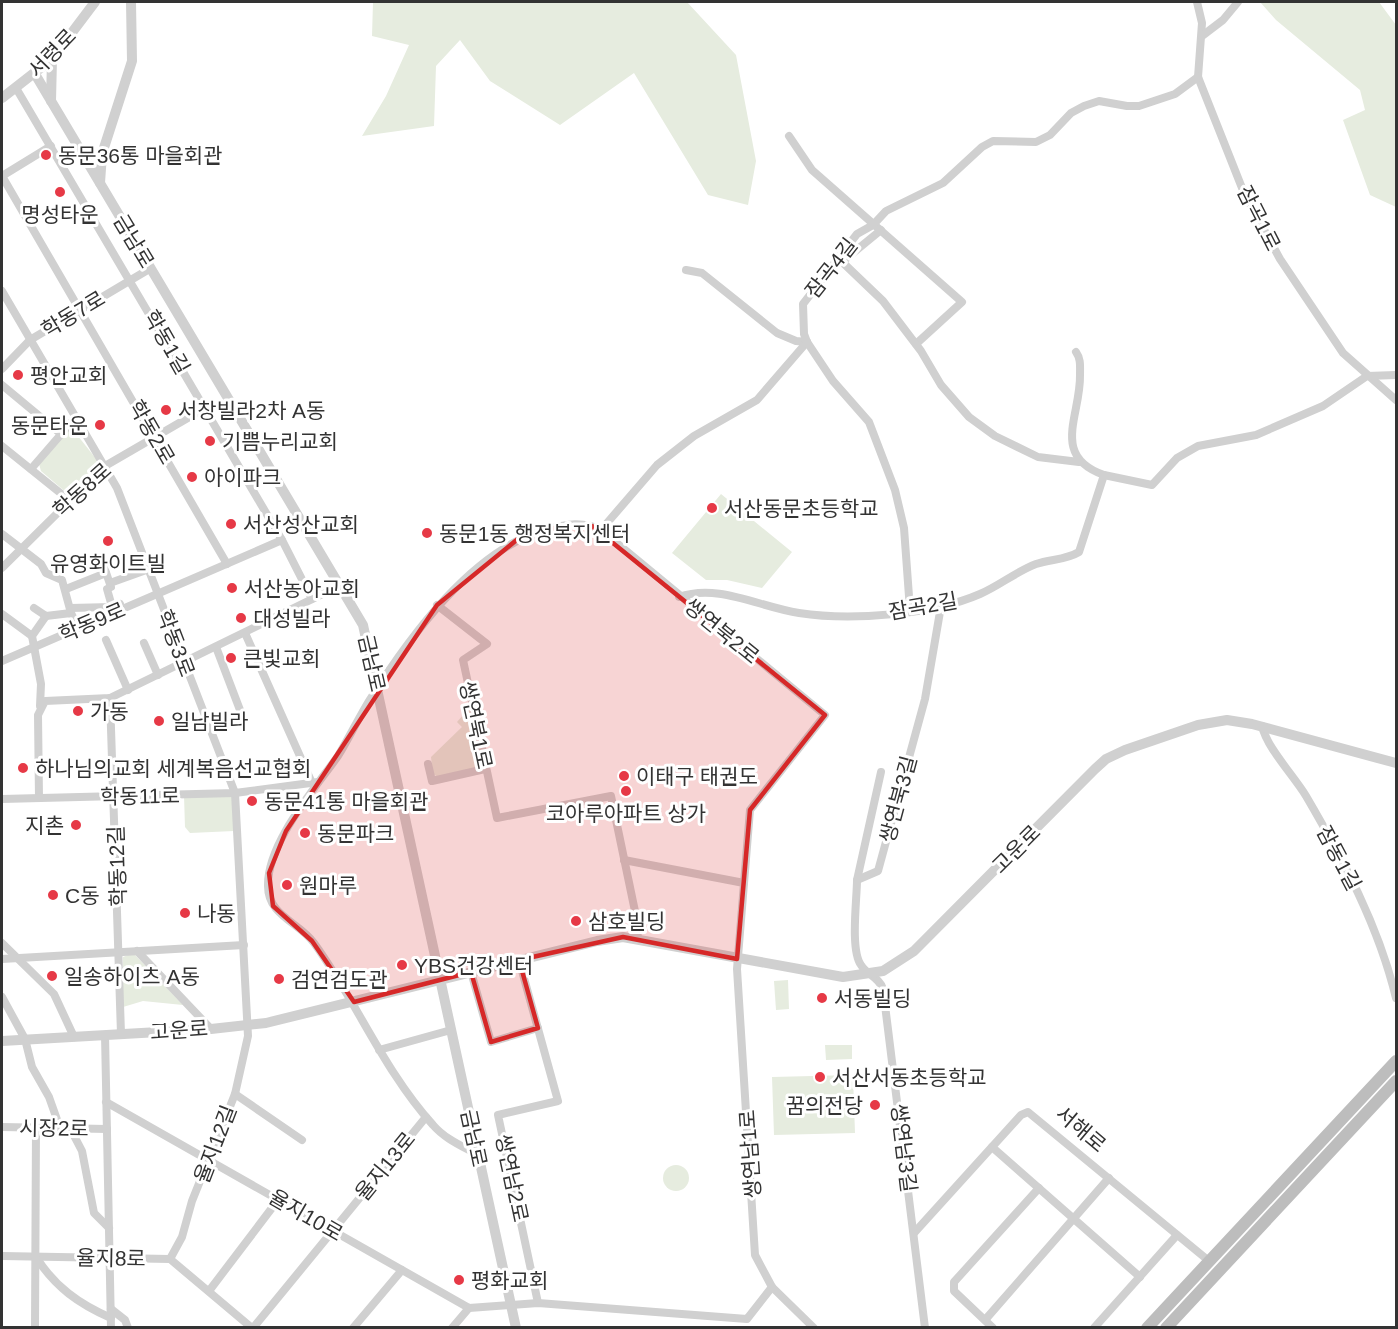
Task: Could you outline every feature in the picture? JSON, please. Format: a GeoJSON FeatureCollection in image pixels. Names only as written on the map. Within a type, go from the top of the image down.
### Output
{"type":"FeatureCollection","features":[{"type":"Feature","properties":{"kind":"main road"},"geometry":{"type":"LineString","coordinates":[[1147,1328],[1396,1061]]}},
{"type":"Feature","properties":{"kind":"main road"},"geometry":{"type":"LineString","coordinates":[[1166,1328],[1396,1081]]}},
{"type":"Feature","properties":{"kind":"street","name":"서령로"},"geometry":{"type":"LineString","coordinates":[[2,98],[52,59],[95,2]]}},
{"type":"Feature","properties":{"kind":"street"},"geometry":{"type":"LineString","coordinates":[[100,183],[102,154],[132,62],[131,2]]}},
{"type":"Feature","properties":{"kind":"street","name":"잠곡1로"},"geometry":{"type":"LineString","coordinates":[[1197,2],[1202,36],[1198,77],[1244,193],[1280,259],[1343,353],[1396,400]]}},
{"type":"Feature","properties":{"kind":"street"},"geometry":{"type":"LineString","coordinates":[[1202,36],[1223,20],[1238,2]]}},
{"type":"Feature","properties":{"kind":"street"},"geometry":{"type":"LineString","coordinates":[[51,102],[52,59]]}},
{"type":"Feature","properties":{"kind":"street","name":"금남로"},"geometry":{"type":"LineString","coordinates":[[35,74],[363,625],[516,1328]]}},
{"type":"Feature","properties":{"kind":"street","name":"잠곡4길"},"geometry":{"type":"LineString","coordinates":[[807,342],[804,334],[803,304],[840,260],[857,234],[874,224],[886,211],[943,183],[981,147],[993,141],[1036,142],[1050,135],[1071,113],[1084,106],[1098,101],[1139,106],[1175,94],[1198,77]]}},
{"type":"Feature","properties":{"kind":"street","name":"학동1길"},"geometry":{"type":"LineString","coordinates":[[16,88],[206,408],[282,540],[312,599]]}},
{"type":"Feature","properties":{"kind":"street"},"geometry":{"type":"LineString","coordinates":[[789,135],[812,170],[962,302],[916,344]]}},
{"type":"Feature","properties":{"kind":"street"},"geometry":{"type":"LineString","coordinates":[[2,176],[51,146]]}},
{"type":"Feature","properties":{"kind":"street","name":"학동2로"},"geometry":{"type":"LineString","coordinates":[[2,176],[82,309],[227,564]]}},
{"type":"Feature","properties":{"kind":"street"},"geometry":{"type":"LineString","coordinates":[[881,230],[840,260],[883,301],[916,344],[948,393],[969,417],[994,436],[1038,457],[1079,462],[1089,470],[1104,475],[1152,485],[1177,458],[1198,446],[1256,435],[1323,406],[1367,376],[1396,375]]}},
{"type":"Feature","properties":{"kind":"street","name":"학동7로"},"geometry":{"type":"LineString","coordinates":[[2,369],[30,340],[151,268]]}},
{"type":"Feature","properties":{"kind":"street"},"geometry":{"type":"LineString","coordinates":[[686,270],[702,273],[777,333],[796,341],[807,342]]}},
{"type":"Feature","properties":{"kind":"street","name":"학동3로"},"geometry":{"type":"LineString","coordinates":[[2,291],[105,466],[129,516],[235,793],[248,1025]]}},
{"type":"Feature","properties":{"kind":"street"},"geometry":{"type":"LineString","coordinates":[[451,1030],[379,1050],[354,1002],[314,944],[276,910],[268,892],[269,873],[281,841],[315,782],[338,754],[378,687],[437,605],[500,550],[525,535],[575,524],[601,530],[657,465],[694,436],[757,400],[807,342]]}},
{"type":"Feature","properties":{"kind":"street"},"geometry":{"type":"LineString","coordinates":[[807,342],[833,381],[869,422],[896,490],[904,528],[910,610]]}},
{"type":"Feature","properties":{"kind":"street"},"geometry":{"type":"LineString","coordinates":[[1076,352],[1080,358],[1080,378],[1077,411],[1070,432],[1079,462]]}},
{"type":"Feature","properties":{"kind":"street"},"geometry":{"type":"LineString","coordinates":[[2,385],[61,434]]}},
{"type":"Feature","properties":{"kind":"street","name":"학동8로"},"geometry":{"type":"LineString","coordinates":[[2,568],[105,466],[206,408]]}},
{"type":"Feature","properties":{"kind":"street"},"geometry":{"type":"LineString","coordinates":[[31,469],[76,417]]}},
{"type":"Feature","properties":{"kind":"street"},"geometry":{"type":"LineString","coordinates":[[2,446],[69,500]]}},
{"type":"Feature","properties":{"kind":"street","name":"잠곡2길"},"geometry":{"type":"LineString","coordinates":[[679,597],[705,591],[799,613],[835,615],[941,606],[978,595],[1034,565],[1071,557],[1079,552],[1085,541],[1104,475]]}},
{"type":"Feature","properties":{"kind":"street","name":"쌍연북2로"},"geometry":{"type":"LineString","coordinates":[[601,530],[679,597],[825,715],[750,810],[744,883]]}},
{"type":"Feature","properties":{"kind":"street"},"geometry":{"type":"LineString","coordinates":[[2,534],[41,564],[46,573],[62,580],[70,611],[78,628]]}},
{"type":"Feature","properties":{"kind":"street","name":"학동9로"},"geometry":{"type":"LineString","coordinates":[[2,661],[113,610],[138,602],[282,540]]}},
{"type":"Feature","properties":{"kind":"street"},"geometry":{"type":"LineString","coordinates":[[32,636],[46,616],[70,611],[113,610],[106,589],[111,587],[102,561]]}},
{"type":"Feature","properties":{"kind":"street"},"geometry":{"type":"LineString","coordinates":[[110,584],[149,569]]}},
{"type":"Feature","properties":{"kind":"street"},"geometry":{"type":"LineString","coordinates":[[66,590],[106,573]]}},
{"type":"Feature","properties":{"kind":"street"},"geometry":{"type":"LineString","coordinates":[[42,705],[53,699],[110,698],[341,585]]}},
{"type":"Feature","properties":{"kind":"street","name":"쌍연북1로"},"geometry":{"type":"LineString","coordinates":[[437,605],[487,644],[463,660],[497,818],[611,796],[624,860]]}},
{"type":"Feature","properties":{"kind":"street","name":"쌍연북3길"},"geometry":{"type":"LineString","coordinates":[[857,880],[878,871],[925,699],[941,606]]}},
{"type":"Feature","properties":{"kind":"street"},"geometry":{"type":"LineString","coordinates":[[34,608],[46,616]]}},
{"type":"Feature","properties":{"kind":"street"},"geometry":{"type":"LineString","coordinates":[[2,614],[32,636],[42,684],[42,705],[38,715],[39,798]]}},
{"type":"Feature","properties":{"kind":"street"},"geometry":{"type":"LineString","coordinates":[[245,633],[315,782]]}},
{"type":"Feature","properties":{"kind":"street"},"geometry":{"type":"LineString","coordinates":[[106,640],[128,690]]}},
{"type":"Feature","properties":{"kind":"street"},"geometry":{"type":"LineString","coordinates":[[144,643],[158,675]]}},
{"type":"Feature","properties":{"kind":"street"},"geometry":{"type":"LineString","coordinates":[[216,647],[240,710]]}},
{"type":"Feature","properties":{"kind":"street","name":"학동12길"},"geometry":{"type":"LineString","coordinates":[[110,698],[111,796],[116,819],[121,1034]]}},
{"type":"Feature","properties":{"kind":"street","name":"고운로"},"geometry":{"type":"LineString","coordinates":[[2,1041],[248,1025],[354,1002],[610,939],[638,939],[828,976],[849,977],[872,974],[894,965],[918,947],[1106,759],[1125,750],[1211,722],[1233,720],[1396,763]]}},
{"type":"Feature","properties":{"kind":"street","name":"잠동1길"},"geometry":{"type":"LineString","coordinates":[[1262,726],[1269,743],[1310,803],[1362,902],[1387,960],[1396,998]]}},
{"type":"Feature","properties":{"kind":"street"},"geometry":{"type":"LineString","coordinates":[[428,764],[432,781],[485,769]]}},
{"type":"Feature","properties":{"kind":"street"},"geometry":{"type":"LineString","coordinates":[[872,974],[861,966],[856,953],[857,880],[881,772]]}},
{"type":"Feature","properties":{"kind":"street","name":"학동11로"},"geometry":{"type":"LineString","coordinates":[[2,799],[235,793],[315,782]]}},
{"type":"Feature","properties":{"kind":"street"},"geometry":{"type":"LineString","coordinates":[[638,939],[624,860],[744,883]]}},
{"type":"Feature","properties":{"kind":"street","name":"쌍연남1로"},"geometry":{"type":"LineString","coordinates":[[744,883],[737,959],[755,1255],[772,1287],[814,1328]]}},
{"type":"Feature","properties":{"kind":"street"},"geometry":{"type":"LineString","coordinates":[[2,943],[54,994],[74,1037]]}},
{"type":"Feature","properties":{"kind":"street"},"geometry":{"type":"LineString","coordinates":[[2,959],[244,945]]}},
{"type":"Feature","properties":{"kind":"street"},"geometry":{"type":"LineString","coordinates":[[137,951],[211,1029]]}},
{"type":"Feature","properties":{"kind":"street","name":"쌍연남2로"},"geometry":{"type":"LineString","coordinates":[[519,960],[558,1101],[498,1115],[538,1303]]}},
{"type":"Feature","properties":{"kind":"street"},"geometry":{"type":"LineString","coordinates":[[471,972],[491,1042],[538,1028]]}},
{"type":"Feature","properties":{"kind":"street","name":"쌍연남3길"},"geometry":{"type":"LineString","coordinates":[[872,974],[880,981],[884,991],[925,1328]]}},
{"type":"Feature","properties":{"kind":"street"},"geometry":{"type":"LineString","coordinates":[[2,997],[25,1039],[32,1067],[49,1097],[60,1128]]}},
{"type":"Feature","properties":{"kind":"street","name":"율지12길"},"geometry":{"type":"LineString","coordinates":[[170,1259],[182,1237],[192,1202],[235,1094],[247,1044],[248,1025]]}},
{"type":"Feature","properties":{"kind":"street"},"geometry":{"type":"LineString","coordinates":[[105,1035],[111,1318]]}},
{"type":"Feature","properties":{"kind":"street","name":"율지13로"},"geometry":{"type":"LineString","coordinates":[[379,1050],[400,1084],[426,1117],[443,1135],[478,1155]]}},
{"type":"Feature","properties":{"kind":"street"},"geometry":{"type":"LineString","coordinates":[[235,1094],[302,1140]]}},
{"type":"Feature","properties":{"kind":"street","name":"율지10로"},"geometry":{"type":"LineString","coordinates":[[106,1102],[469,1308]]}},
{"type":"Feature","properties":{"kind":"street","name":"서해로"},"geometry":{"type":"LineString","coordinates":[[914,1233],[1022,1113],[1030,1113],[1209,1261]]}},
{"type":"Feature","properties":{"kind":"street","name":"율지13로"},"geometry":{"type":"LineString","coordinates":[[253,1328],[426,1117]]}},
{"type":"Feature","properties":{"kind":"street","name":"시장2로"},"geometry":{"type":"LineString","coordinates":[[2,1127],[107,1128]]}},
{"type":"Feature","properties":{"kind":"street"},"geometry":{"type":"LineString","coordinates":[[35,1328],[36,1128]]}},
{"type":"Feature","properties":{"kind":"street"},"geometry":{"type":"LineString","coordinates":[[70,1128],[82,1151],[94,1213],[109,1228]]}},
{"type":"Feature","properties":{"kind":"street"},"geometry":{"type":"LineString","coordinates":[[992,1147],[1140,1277]]}},
{"type":"Feature","properties":{"kind":"street"},"geometry":{"type":"LineString","coordinates":[[985,1320],[1109,1178]]}},
{"type":"Feature","properties":{"kind":"street"},"geometry":{"type":"LineString","coordinates":[[993,1328],[954,1291],[954,1282],[1039,1188]]}},
{"type":"Feature","properties":{"kind":"street"},"geometry":{"type":"LineString","coordinates":[[209,1291],[278,1200]]}},
{"type":"Feature","properties":{"kind":"street"},"geometry":{"type":"LineString","coordinates":[[1094,1328],[1177,1235]]}},
{"type":"Feature","properties":{"kind":"street","name":"율지8로"},"geometry":{"type":"LineString","coordinates":[[2,1256],[170,1259],[253,1328]]}},
{"type":"Feature","properties":{"kind":"street"},"geometry":{"type":"LineString","coordinates":[[36,1257],[44,1270],[67,1294],[83,1305],[111,1318],[125,1320],[128,1328]]}},
{"type":"Feature","properties":{"kind":"street"},"geometry":{"type":"LineString","coordinates":[[353,1328],[402,1270]]}},
{"type":"Feature","properties":{"kind":"street"},"geometry":{"type":"LineString","coordinates":[[452,1328],[469,1308],[538,1303],[747,1320],[772,1287]]}},
{"type":"Feature","properties":{"kind":"highlighted area"},"geometry":{"type":"Polygon","coordinates":[[[562,526],[592,526],[825,715],[750,810],[737,959],[623,937],[519,960],[538,1028],[491,1042],[471,972],[354,1002],[312,941],[273,906],[269,873],[286,831],[437,605],[519,538],[562,526]]]}},
{"type":"Feature","properties":{"kind":"shaded area"},"geometry":{"type":"Polygon","coordinates":[[[373,2],[687,2],[736,55],[756,161],[748,205],[708,195],[634,73],[560,125],[490,81],[460,40],[436,66],[434,126],[362,136],[386,96],[409,45],[372,36],[373,2]]]}},
{"type":"Feature","properties":{"kind":"shaded area"},"geometry":{"type":"Polygon","coordinates":[[[1260,2],[1379,2],[1396,25],[1396,207],[1370,195],[1343,120],[1365,110],[1360,90],[1276,20],[1260,2]]]}},
{"type":"Feature","properties":{"kind":"shaded area"},"geometry":{"type":"Polygon","coordinates":[[[70,426],[97,460],[94,469],[68,494],[41,471],[39,464],[70,426]]]}},
{"type":"Feature","properties":{"kind":"shaded area"},"geometry":{"type":"Polygon","coordinates":[[[721,494],[792,552],[762,588],[727,580],[706,580],[672,553],[721,494]]]}},
{"type":"Feature","properties":{"kind":"shaded area"},"geometry":{"type":"Polygon","coordinates":[[[470,707],[482,764],[478,768],[438,777],[433,774],[431,757],[462,727],[457,722],[470,707]]]}},
{"type":"Feature","properties":{"kind":"shaded area"},"geometry":{"type":"Polygon","coordinates":[[[233,795],[234,831],[190,833],[185,827],[184,796],[233,795]]]}},
{"type":"Feature","properties":{"kind":"shaded area"},"geometry":{"type":"Polygon","coordinates":[[[135,955],[183,1005],[143,1001],[123,1007],[123,957],[135,955]]]}},
{"type":"Feature","properties":{"kind":"shaded area"},"geometry":{"type":"Polygon","coordinates":[[[788,980],[789,1009],[776,1010],[774,981],[788,980]]]}},
{"type":"Feature","properties":{"kind":"shaded area"},"geometry":{"type":"Polygon","coordinates":[[[825,1045],[852,1045],[852,1059],[826,1060],[825,1045]]]}},
{"type":"Feature","properties":{"kind":"shaded area"},"geometry":{"type":"Polygon","coordinates":[[[853,1075],[855,1133],[774,1135],[772,1077],[853,1075]]]}},
{"type":"Feature","properties":{"kind":"shaded area"},"geometry":{"type":"Polygon","coordinates":[[[676,1165],[685,1169],[689,1178],[685,1187],[676,1191],[667,1187],[663,1178],[667,1169],[676,1165]]]}},
{"type":"Feature","properties":{"kind":"place","name":"동문36통 마을회관"},"geometry":{"type":"Point","coordinates":[46,155]}},
{"type":"Feature","properties":{"kind":"place","name":"명성타운"},"geometry":{"type":"Point","coordinates":[60,192]}},
{"type":"Feature","properties":{"kind":"place","name":"평안교회"},"geometry":{"type":"Point","coordinates":[18,375]}},
{"type":"Feature","properties":{"kind":"place","name":"서창빌라2차 A동"},"geometry":{"type":"Point","coordinates":[166,410]}},
{"type":"Feature","properties":{"kind":"place","name":"동문타운"},"geometry":{"type":"Point","coordinates":[100,425]}},
{"type":"Feature","properties":{"kind":"place","name":"기쁨누리교회"},"geometry":{"type":"Point","coordinates":[210,441]}},
{"type":"Feature","properties":{"kind":"place","name":"아이파크"},"geometry":{"type":"Point","coordinates":[192,477]}},
{"type":"Feature","properties":{"kind":"place","name":"서산동문초등학교"},"geometry":{"type":"Point","coordinates":[712,508]}},
{"type":"Feature","properties":{"kind":"place","name":"서산성산교회"},"geometry":{"type":"Point","coordinates":[231,524]}},
{"type":"Feature","properties":{"kind":"place","name":"동문1동 행정복지센터"},"geometry":{"type":"Point","coordinates":[427,533]}},
{"type":"Feature","properties":{"kind":"place","name":"유영화이트빌"},"geometry":{"type":"Point","coordinates":[108,541]}},
{"type":"Feature","properties":{"kind":"place","name":"서산농아교회"},"geometry":{"type":"Point","coordinates":[232,588]}},
{"type":"Feature","properties":{"kind":"place","name":"대성빌라"},"geometry":{"type":"Point","coordinates":[241,618]}},
{"type":"Feature","properties":{"kind":"place","name":"큰빛교회"},"geometry":{"type":"Point","coordinates":[231,658]}},
{"type":"Feature","properties":{"kind":"place","name":"가동"},"geometry":{"type":"Point","coordinates":[78,711]}},
{"type":"Feature","properties":{"kind":"place","name":"일남빌라"},"geometry":{"type":"Point","coordinates":[159,721]}},
{"type":"Feature","properties":{"kind":"place","name":"하나님의교회 세계복음선교협회"},"geometry":{"type":"Point","coordinates":[23,768]}},
{"type":"Feature","properties":{"kind":"place","name":"이태구 태권도"},"geometry":{"type":"Point","coordinates":[624,776]}},
{"type":"Feature","properties":{"kind":"place","name":"코아루아파트 상가"},"geometry":{"type":"Point","coordinates":[626,791]}},
{"type":"Feature","properties":{"kind":"place","name":"동문41통 마을회관"},"geometry":{"type":"Point","coordinates":[252,801]}},
{"type":"Feature","properties":{"kind":"place","name":"지촌"},"geometry":{"type":"Point","coordinates":[76,825]}},
{"type":"Feature","properties":{"kind":"place","name":"동문파크"},"geometry":{"type":"Point","coordinates":[305,833]}},
{"type":"Feature","properties":{"kind":"place","name":"원마루"},"geometry":{"type":"Point","coordinates":[287,885]}},
{"type":"Feature","properties":{"kind":"place","name":"C동"},"geometry":{"type":"Point","coordinates":[53,895]}},
{"type":"Feature","properties":{"kind":"place","name":"나동"},"geometry":{"type":"Point","coordinates":[185,913]}},
{"type":"Feature","properties":{"kind":"place","name":"삼호빌딩"},"geometry":{"type":"Point","coordinates":[576,921]}},
{"type":"Feature","properties":{"kind":"place","name":"YBS건강센터"},"geometry":{"type":"Point","coordinates":[402,965]}},
{"type":"Feature","properties":{"kind":"place","name":"일송하이츠 A동"},"geometry":{"type":"Point","coordinates":[52,976]}},
{"type":"Feature","properties":{"kind":"place","name":"검연검도관"},"geometry":{"type":"Point","coordinates":[279,979]}},
{"type":"Feature","properties":{"kind":"place","name":"서동빌딩"},"geometry":{"type":"Point","coordinates":[822,998]}},
{"type":"Feature","properties":{"kind":"place","name":"서산서동초등학교"},"geometry":{"type":"Point","coordinates":[820,1077]}},
{"type":"Feature","properties":{"kind":"place","name":"꿈의전당"},"geometry":{"type":"Point","coordinates":[875,1105]}},
{"type":"Feature","properties":{"kind":"place","name":"평화교회"},"geometry":{"type":"Point","coordinates":[459,1280]}}]}
